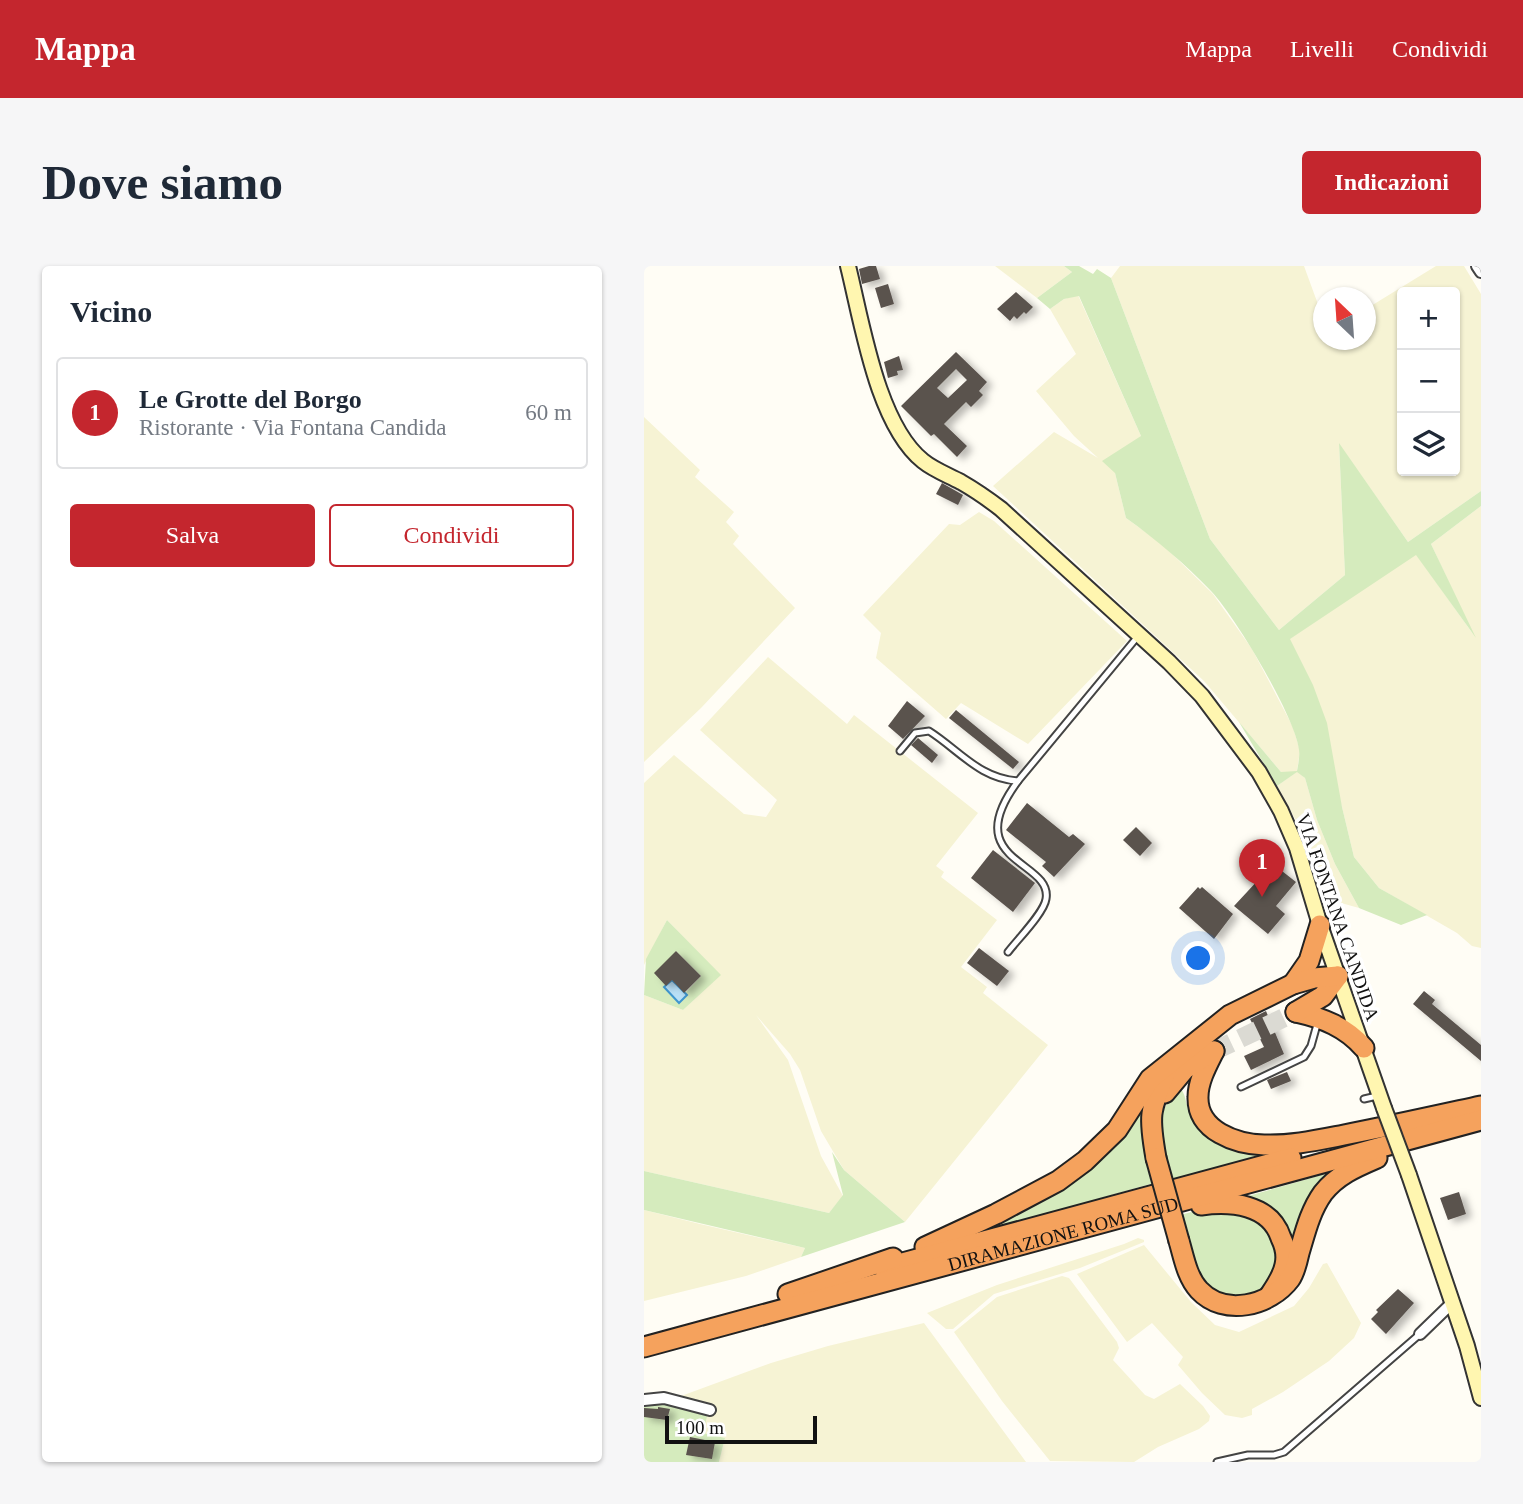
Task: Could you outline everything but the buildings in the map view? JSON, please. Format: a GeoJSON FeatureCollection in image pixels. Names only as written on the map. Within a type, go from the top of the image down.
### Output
{"type":"FeatureCollection","features":[{"type":"Feature","properties":{"kind":"highway"},"geometry":{"type":"LineString","coordinates":[[1293,985],[1309,961],[1321,925]]}},
{"type":"Feature","properties":{"kind":"highway"},"geometry":{"type":"LineString","coordinates":[[788,1294],[927,1246],[1058,1181],[1106,1143],[1146,1084],[1230,1014],[1293,985],[1314,978],[1338,976]]}},
{"type":"Feature","properties":{"kind":"highway"},"geometry":{"type":"LineString","coordinates":[[1338,976],[1323,996],[1296,1012],[1345,1030],[1364,1048]]}},
{"type":"Feature","properties":{"kind":"highway"},"geometry":{"type":"LineString","coordinates":[[1150,1118],[1178,1075],[1214,1051],[1199,1088],[1201,1112],[1214,1130],[1247,1144],[1273,1145],[1323,1139],[1481,1106]]}},
{"type":"Feature","properties":{"kind":"highway"},"geometry":{"type":"LineString","coordinates":[[1170,1062],[1156,1092],[1150,1118],[1156,1158],[1191,1279],[1205,1296],[1218,1302],[1240,1306],[1270,1295],[1292,1276],[1308,1224],[1318,1200],[1328,1188],[1346,1173],[1417,1137]]}},
{"type":"Feature","properties":{"kind":"highway","name":"DIRAMAZIONE ROMA SUD"},"geometry":{"type":"LineString","coordinates":[[644,1333],[1481,1106]]}},
{"type":"Feature","properties":{"kind":"highway","name":"DIRAMAZIONE ROMA SUD"},"geometry":{"type":"LineString","coordinates":[[644,1347],[1481,1120]]}},
{"type":"Feature","properties":{"kind":"highway"},"geometry":{"type":"LineString","coordinates":[[1002,1251],[1196,1206],[1234,1204],[1261,1212],[1280,1233],[1285,1248],[1285,1266],[1270,1295]]}},
{"type":"Feature","properties":{"kind":"main road","name":"VIA FONTANA CANDIDA"},"geometry":{"type":"LineString","coordinates":[[848,266],[878,382],[905,442],[929,466],[977,492],[1001,509],[1202,696],[1259,772],[1281,811],[1294,839],[1338,976],[1409,1175],[1481,1398]]}},
{"type":"Feature","properties":{"kind":"street"},"geometry":{"type":"LineString","coordinates":[[1477,266],[1481,272]]}},
{"type":"Feature","properties":{"kind":"street"},"geometry":{"type":"LineString","coordinates":[[1420,1334],[1452,1303]]}},
{"type":"Feature","properties":{"kind":"street"},"geometry":{"type":"LineString","coordinates":[[644,1399],[664,1398],[710,1410]]}},
{"type":"Feature","properties":{"kind":"lane"},"geometry":{"type":"LineString","coordinates":[[1008,952],[1043,907],[1046,898],[1041,882],[1008,854],[999,839],[998,823],[1002,808],[1018,781],[1139,635]]}},
{"type":"Feature","properties":{"kind":"lane"},"geometry":{"type":"LineString","coordinates":[[900,751],[915,733],[929,731],[985,772],[1004,780],[1018,781]]}},
{"type":"Feature","properties":{"kind":"lane"},"geometry":{"type":"LineString","coordinates":[[1241,1087],[1304,1057],[1311,1046],[1318,1018]]}},
{"type":"Feature","properties":{"kind":"lane"},"geometry":{"type":"LineString","coordinates":[[1364,1099],[1382,1101]]}},
{"type":"Feature","properties":{"kind":"lane"},"geometry":{"type":"LineString","coordinates":[[1217,1462],[1248,1455],[1274,1455],[1288,1449],[1420,1334]]}},
{"type":"Feature","properties":{"kind":"shaded area"},"geometry":{"type":"Polygon","coordinates":[[[995,266],[1064,266],[1072,272],[1037,298],[995,266]]]}},
{"type":"Feature","properties":{"kind":"shaded area"},"geometry":{"type":"Polygon","coordinates":[[[1120,266],[1304,266],[1313,291],[1313,350],[1376,350],[1376,303],[1397,290],[1397,476],[1460,476],[1460,287],[1402,287],[1436,266],[1464,266],[1481,294],[1481,491],[1408,542],[1339,444],[1345,575],[1279,630],[1210,539],[1111,278],[1120,266]]]}},
{"type":"Feature","properties":{"kind":"shaded area"},"geometry":{"type":"Polygon","coordinates":[[[1078,295],[1141,436],[1115,473],[1126,518],[1162,544],[1213,594],[1252,649],[1293,727],[1300,751],[1297,771],[1305,778],[1317,820],[1335,864],[1359,908],[1327,899],[1299,826],[1277,786],[1295,773],[1281,772],[1204,681],[993,486],[1054,432],[1098,458],[1074,436],[1036,391],[1076,354],[1050,309],[1064,299],[1078,295]]]}},
{"type":"Feature","properties":{"kind":"shaded area"},"geometry":{"type":"Polygon","coordinates":[[[644,417],[700,470],[695,477],[734,512],[726,522],[739,536],[733,544],[795,608],[701,708],[644,762],[644,417]]]}},
{"type":"Feature","properties":{"kind":"shaded area"},"geometry":{"type":"Polygon","coordinates":[[[1481,506],[1481,948],[1472,946],[1457,933],[1379,888],[1354,857],[1342,807],[1289,639],[1416,554],[1473,634],[1431,544],[1481,506]]]}},
{"type":"Feature","properties":{"kind":"shaded area"},"geometry":{"type":"Polygon","coordinates":[[[979,512],[994,521],[1127,641],[1028,744],[961,703],[946,719],[876,658],[881,633],[863,615],[949,524],[960,525],[979,512]]]}},
{"type":"Feature","properties":{"kind":"shaded area"},"geometry":{"type":"Polygon","coordinates":[[[768,657],[847,724],[854,715],[978,813],[936,866],[944,872],[941,877],[997,920],[961,967],[987,987],[983,993],[1048,1045],[905,1222],[844,1170],[821,1131],[800,1070],[790,1054],[756,1015],[788,1060],[821,1156],[843,1196],[829,1213],[644,1171],[644,995],[683,1010],[720,975],[667,920],[644,965],[644,783],[674,755],[744,814],[766,817],[777,800],[700,730],[768,657]]]}},
{"type":"Feature","properties":{"kind":"shaded area"},"geometry":{"type":"Polygon","coordinates":[[[644,1210],[805,1248],[801,1257],[746,1276],[644,1301],[644,1210]]]}},
{"type":"Feature","properties":{"kind":"shaded area"},"geometry":{"type":"Polygon","coordinates":[[[1138,1238],[1144,1242],[1080,1268],[994,1294],[953,1329],[946,1329],[927,1313],[997,1285],[1138,1238]]]}},
{"type":"Feature","properties":{"kind":"shaded area"},"geometry":{"type":"Polygon","coordinates":[[[1144,1245],[1191,1302],[1215,1325],[1239,1332],[1294,1306],[1309,1288],[1323,1264],[1327,1263],[1361,1323],[1354,1338],[1329,1361],[1252,1409],[1252,1415],[1242,1418],[1225,1415],[1178,1365],[1183,1357],[1152,1323],[1127,1342],[1077,1274],[1144,1245]]]}},
{"type":"Feature","properties":{"kind":"shaded area"},"geometry":{"type":"Polygon","coordinates":[[[1062,1276],[1069,1278],[1117,1342],[1119,1348],[1113,1360],[1145,1395],[1154,1399],[1180,1384],[1203,1406],[1210,1416],[1209,1421],[1199,1429],[1158,1447],[1134,1462],[1050,1461],[1002,1401],[954,1332],[997,1297],[1062,1276]]]}},
{"type":"Feature","properties":{"kind":"shaded area"},"geometry":{"type":"Polygon","coordinates":[[[924,1323],[1026,1462],[719,1462],[725,1438],[703,1433],[673,1399],[771,1363],[924,1323]]]}},
{"type":"Feature","properties":{"kind":"green space"},"geometry":{"type":"Polygon","coordinates":[[[1064,266],[1079,266],[1093,274],[1097,269],[1111,278],[1210,539],[1279,630],[1345,575],[1339,443],[1408,542],[1481,491],[1481,506],[1431,544],[1476,638],[1416,555],[1290,639],[1313,685],[1327,723],[1354,857],[1379,888],[1427,915],[1401,925],[1359,908],[1335,864],[1317,820],[1305,778],[1297,772],[1277,786],[1239,722],[1281,772],[1297,771],[1299,750],[1287,715],[1263,668],[1222,604],[1191,571],[1126,518],[1115,473],[1102,461],[1141,436],[1079,296],[1064,299],[1050,309],[1037,298],[1072,272],[1064,266]]]}},
{"type":"Feature","properties":{"kind":"green space"},"geometry":{"type":"Polygon","coordinates":[[[667,920],[721,975],[683,1010],[644,995],[646,959],[667,920]],[[676,951],[665,988],[672,980],[685,993],[701,976],[676,951]]]}},
{"type":"Feature","properties":{"kind":"green space"},"geometry":{"type":"Polygon","coordinates":[[[1181,1089],[1190,1115],[1198,1126],[1226,1140],[1267,1153],[1170,1180],[1161,1144],[1161,1120],[1171,1098],[1181,1089]]]}},
{"type":"Feature","properties":{"kind":"green space"},"geometry":{"type":"Polygon","coordinates":[[[1144,1091],[1154,1183],[970,1235],[1057,1186],[1144,1091]]]}},
{"type":"Feature","properties":{"kind":"green space"},"geometry":{"type":"Polygon","coordinates":[[[832,1152],[844,1170],[905,1222],[801,1257],[805,1248],[644,1210],[644,1171],[829,1213],[843,1195],[832,1152]]]}},
{"type":"Feature","properties":{"kind":"green space"},"geometry":{"type":"Polygon","coordinates":[[[1339,1170],[1295,1245],[1282,1221],[1264,1207],[1246,1198],[1248,1196],[1339,1170]]]}},
{"type":"Feature","properties":{"kind":"green space"},"geometry":{"type":"Polygon","coordinates":[[[1199,1210],[1257,1214],[1282,1254],[1266,1288],[1240,1299],[1213,1292],[1196,1272],[1180,1215],[1199,1210]]]}},
{"type":"Feature","properties":{"kind":"green space"},"geometry":{"type":"Polygon","coordinates":[[[673,1399],[709,1408],[703,1433],[725,1438],[719,1462],[644,1462],[644,1403],[673,1399]]]}},
{"type":"Feature","properties":{"kind":"water"},"geometry":{"type":"Polygon","coordinates":[[[672,980],[687,995],[679,1003],[664,987],[672,980]]]}},
{"type":"Feature","properties":{"kind":"tunnel"},"geometry":{"type":"LineString","coordinates":[[1214,1051],[1296,1012]]}},
{"type":"Feature","properties":{"kind":"place","name":"Le Grotte del Borgo"},"geometry":{"type":"Point","coordinates":[1262,897]}}]}
